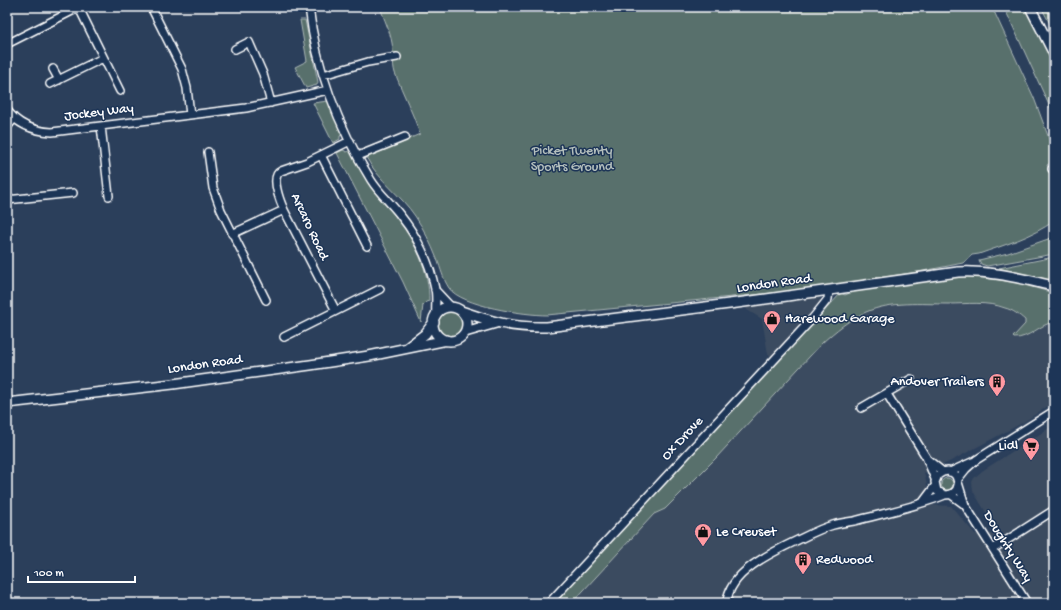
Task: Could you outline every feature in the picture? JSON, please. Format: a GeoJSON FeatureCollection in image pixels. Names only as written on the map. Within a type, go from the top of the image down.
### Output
{"type":"FeatureCollection","features":[{"type":"Feature","properties":{"kind":"main road"},"geometry":{"type":"LineString","coordinates":[[1030,7],[1054,54]]}},
{"type":"Feature","properties":{"kind":"main road","name":"London Road"},"geometry":{"type":"LineString","coordinates":[[451,308],[496,323],[523,327],[547,327],[932,275],[973,271],[1007,275],[1054,286]]}},
{"type":"Feature","properties":{"kind":"main road"},"geometry":{"type":"LineString","coordinates":[[407,348],[425,334],[442,310],[451,308]]}},
{"type":"Feature","properties":{"kind":"main road"},"geometry":{"type":"LineString","coordinates":[[461,311],[465,315],[467,321],[465,332]]}},
{"type":"Feature","properties":{"kind":"main road"},"geometry":{"type":"LineString","coordinates":[[435,319],[436,332],[438,336],[447,340]]}},
{"type":"Feature","properties":{"kind":"main road","name":"London Road"},"geometry":{"type":"LineString","coordinates":[[7,403],[209,379],[363,357],[458,339],[465,332],[496,323]]}},
{"type":"Feature","properties":{"kind":"street"},"geometry":{"type":"LineString","coordinates":[[7,44],[80,7],[120,91]]}},
{"type":"Feature","properties":{"kind":"street"},"geometry":{"type":"LineString","coordinates":[[151,7],[182,69],[187,88],[190,116]]}},
{"type":"Feature","properties":{"kind":"street"},"geometry":{"type":"LineString","coordinates":[[309,7],[313,30],[328,90],[350,141],[377,189],[399,214],[413,235],[427,263],[435,290],[435,319]]}},
{"type":"Feature","properties":{"kind":"street"},"geometry":{"type":"LineString","coordinates":[[235,49],[249,42],[263,74],[271,103]]}},
{"type":"Feature","properties":{"kind":"street"},"geometry":{"type":"LineString","coordinates":[[324,75],[368,62],[397,57]]}},
{"type":"Feature","properties":{"kind":"street"},"geometry":{"type":"LineString","coordinates":[[50,84],[104,58]]}},
{"type":"Feature","properties":{"kind":"street"},"geometry":{"type":"LineString","coordinates":[[54,69],[59,80]]}},
{"type":"Feature","properties":{"kind":"street","name":"Jockey Way"},"geometry":{"type":"LineString","coordinates":[[7,110],[14,119],[28,127],[44,132],[52,132],[240,109],[328,90]]}},
{"type":"Feature","properties":{"kind":"street"},"geometry":{"type":"LineString","coordinates":[[7,127],[14,119]]}},
{"type":"Feature","properties":{"kind":"street"},"geometry":{"type":"LineString","coordinates":[[101,126],[109,196]]}},
{"type":"Feature","properties":{"kind":"street"},"geometry":{"type":"LineString","coordinates":[[358,156],[405,137]]}},
{"type":"Feature","properties":{"kind":"street","name":"Arcaro Road"},"geometry":{"type":"LineString","coordinates":[[336,311],[284,210],[277,186],[277,174],[281,171],[300,165],[350,141]]}},
{"type":"Feature","properties":{"kind":"street"},"geometry":{"type":"LineString","coordinates":[[208,152],[214,193],[220,210],[266,300]]}},
{"type":"Feature","properties":{"kind":"street"},"geometry":{"type":"LineString","coordinates":[[321,155],[367,246]]}},
{"type":"Feature","properties":{"kind":"street"},"geometry":{"type":"LineString","coordinates":[[7,200],[72,193]]}},
{"type":"Feature","properties":{"kind":"street"},"geometry":{"type":"LineString","coordinates":[[232,234],[284,210]]}},
{"type":"Feature","properties":{"kind":"street"},"geometry":{"type":"LineString","coordinates":[[284,336],[380,289]]}},
{"type":"Feature","properties":{"kind":"street"},"geometry":{"type":"LineString","coordinates":[[435,290],[451,308]]}},
{"type":"Feature","properties":{"kind":"street","name":"Ox Drove"},"geometry":{"type":"LineString","coordinates":[[549,603],[812,319],[828,299],[829,290]]}},
{"type":"Feature","properties":{"kind":"street"},"geometry":{"type":"LineString","coordinates":[[861,408],[911,379]]}},
{"type":"Feature","properties":{"kind":"street"},"geometry":{"type":"LineString","coordinates":[[887,394],[901,414],[926,457],[940,493],[948,495]]}},
{"type":"Feature","properties":{"kind":"street"},"geometry":{"type":"LineString","coordinates":[[728,603],[730,590],[740,576],[768,555],[790,543],[833,524],[884,514],[948,495],[957,490],[958,482],[966,469],[976,460],[1054,411]]}},
{"type":"Feature","properties":{"kind":"street"},"geometry":{"type":"LineString","coordinates":[[926,457],[946,472],[953,473],[958,482]]}},
{"type":"Feature","properties":{"kind":"street"},"geometry":{"type":"LineString","coordinates":[[923,502],[938,475],[976,460]]}},
{"type":"Feature","properties":{"kind":"street","name":"Doughty Way"},"geometry":{"type":"LineString","coordinates":[[958,482],[965,505],[1027,603]]}},
{"type":"Feature","properties":{"kind":"street","name":"Doughty Way"},"geometry":{"type":"LineString","coordinates":[[948,495],[965,505]]}},
{"type":"Feature","properties":{"kind":"street"},"geometry":{"type":"LineString","coordinates":[[993,549],[1054,510]]}},
{"type":"Feature","properties":{"kind":"shaded area"},"geometry":{"type":"Polygon","coordinates":[[[818,297],[821,301],[773,358],[768,354],[762,319],[747,310],[746,307],[818,297]]]}},
{"type":"Feature","properties":{"kind":"shaded area"},"geometry":{"type":"Polygon","coordinates":[[[851,299],[1054,303],[1054,402],[1024,422],[951,461],[924,473],[932,505],[951,506],[975,534],[1003,534],[996,529],[973,491],[972,482],[974,478],[982,471],[1054,425],[1054,603],[572,603],[851,299]]]}},
{"type":"Feature","properties":{"kind":"green space","name":"Picket Twenty Sports Ground"},"geometry":{"type":"Polygon","coordinates":[[[380,7],[992,7],[1034,98],[1054,152],[1054,161],[1047,165],[1050,172],[1054,171],[1054,221],[1037,232],[1018,240],[979,254],[972,255],[963,263],[918,272],[773,293],[547,315],[509,311],[466,300],[449,288],[430,242],[418,221],[409,208],[377,173],[366,157],[420,134],[395,73],[391,38],[380,7]]]}},
{"type":"Feature","properties":{"kind":"green space"},"geometry":{"type":"Polygon","coordinates":[[[1004,7],[1024,7],[1054,65],[1054,116],[1004,7]]]}},
{"type":"Feature","properties":{"kind":"green space"},"geometry":{"type":"Polygon","coordinates":[[[1041,7],[1054,7],[1054,31],[1041,7]]]}},
{"type":"Feature","properties":{"kind":"green space"},"geometry":{"type":"Polygon","coordinates":[[[300,20],[305,20],[318,82],[317,85],[306,88],[295,67],[307,61],[300,20]]]}},
{"type":"Feature","properties":{"kind":"green space"},"geometry":{"type":"Polygon","coordinates":[[[328,101],[342,135],[340,136],[340,139],[333,143],[313,103],[328,101]]]}},
{"type":"Feature","properties":{"kind":"green space"},"geometry":{"type":"Polygon","coordinates":[[[343,150],[347,152],[350,150],[367,181],[403,226],[420,256],[429,290],[429,301],[423,305],[421,322],[403,282],[337,153],[343,150]]]}},
{"type":"Feature","properties":{"kind":"green space"},"geometry":{"type":"Polygon","coordinates":[[[1054,237],[1054,254],[987,266],[981,264],[979,260],[1008,253],[1054,237]]]}},
{"type":"Feature","properties":{"kind":"green space"},"geometry":{"type":"Polygon","coordinates":[[[1054,257],[1054,282],[999,268],[1054,257]]]}},
{"type":"Feature","properties":{"kind":"green space"},"geometry":{"type":"Polygon","coordinates":[[[968,276],[1013,282],[1054,293],[1054,322],[1044,325],[1025,336],[1014,338],[1013,337],[1025,324],[1025,320],[1008,309],[991,304],[977,303],[886,306],[876,308],[854,318],[822,343],[716,458],[665,509],[654,514],[572,603],[554,603],[841,293],[845,295],[864,290],[949,277],[968,276]]]}},
{"type":"Feature","properties":{"kind":"green space"},"geometry":{"type":"Polygon","coordinates":[[[450,311],[459,315],[463,324],[459,333],[450,337],[441,333],[437,324],[441,315],[450,311]]]}},
{"type":"Feature","properties":{"kind":"green space"},"geometry":{"type":"Polygon","coordinates":[[[949,478],[952,479],[952,489],[945,490],[942,489],[941,482],[942,479],[949,478]]]}},
{"type":"Feature","properties":{"kind":"place","name":"Harewood Garage"},"geometry":{"type":"Point","coordinates":[772,334]}},
{"type":"Feature","properties":{"kind":"place","name":"Andover Trailers"},"geometry":{"type":"Point","coordinates":[997,397]}},
{"type":"Feature","properties":{"kind":"place","name":"Lidl"},"geometry":{"type":"Point","coordinates":[1031,461]}},
{"type":"Feature","properties":{"kind":"place","name":"Le Creuset"},"geometry":{"type":"Point","coordinates":[703,547]}},
{"type":"Feature","properties":{"kind":"place","name":"Redwood"},"geometry":{"type":"Point","coordinates":[803,575]}}]}
